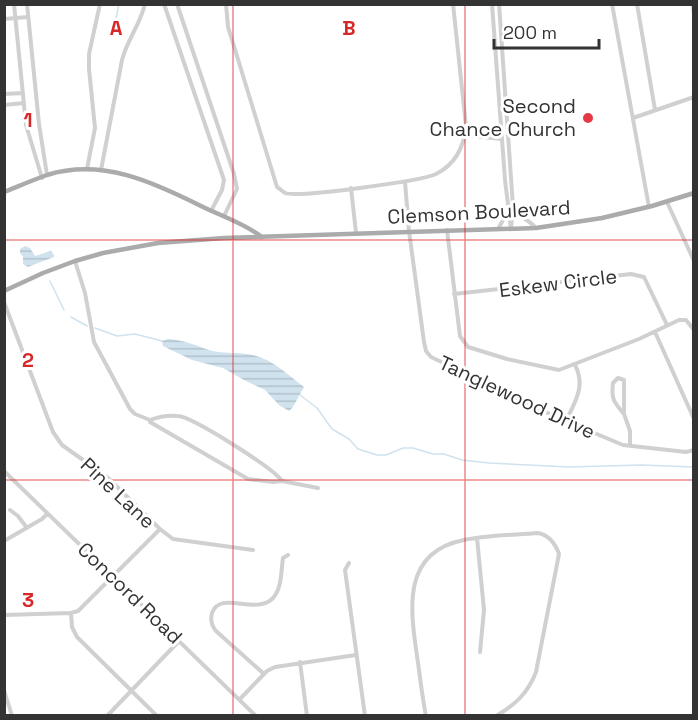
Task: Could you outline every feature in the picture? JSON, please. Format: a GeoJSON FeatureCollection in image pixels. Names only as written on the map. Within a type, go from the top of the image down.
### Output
{"type":"FeatureCollection","features":[{"type":"Feature","properties":{"kind":"main road"},"geometry":{"type":"LineString","coordinates":[[4,192],[45,176],[87,169],[124,173],[251,229],[262,237]]}},
{"type":"Feature","properties":{"kind":"main road","name":"Clemson Boulevard"},"geometry":{"type":"LineString","coordinates":[[4,291],[75,261],[111,251],[158,243],[409,231],[536,228],[593,220],[649,207],[693,193]]}},
{"type":"Feature","properties":{"kind":"street"},"geometry":{"type":"LineString","coordinates":[[14,4],[28,135],[45,176]]}},
{"type":"Feature","properties":{"kind":"street"},"geometry":{"type":"LineString","coordinates":[[27,4],[45,176]]}},
{"type":"Feature","properties":{"kind":"street"},"geometry":{"type":"LineString","coordinates":[[87,169],[95,128],[89,54],[100,4]]}},
{"type":"Feature","properties":{"kind":"street"},"geometry":{"type":"LineString","coordinates":[[101,170],[123,53],[142,18],[145,4]]}},
{"type":"Feature","properties":{"kind":"street"},"geometry":{"type":"LineString","coordinates":[[164,4],[224,180],[222,190],[211,211]]}},
{"type":"Feature","properties":{"kind":"street"},"geometry":{"type":"LineString","coordinates":[[177,4],[236,182],[237,189],[224,217]]}},
{"type":"Feature","properties":{"kind":"street"},"geometry":{"type":"LineString","coordinates":[[226,4],[228,27],[277,187],[285,193],[304,194],[405,182],[436,174],[453,161],[465,143],[466,135],[453,4]]}},
{"type":"Feature","properties":{"kind":"street"},"geometry":{"type":"LineString","coordinates":[[492,4],[507,212],[511,229]]}},
{"type":"Feature","properties":{"kind":"street"},"geometry":{"type":"LineString","coordinates":[[499,4],[513,207],[511,229]]}},
{"type":"Feature","properties":{"kind":"street"},"geometry":{"type":"LineString","coordinates":[[612,4],[649,207]]}},
{"type":"Feature","properties":{"kind":"street"},"geometry":{"type":"LineString","coordinates":[[637,4],[655,110]]}},
{"type":"Feature","properties":{"kind":"street"},"geometry":{"type":"LineString","coordinates":[[693,4],[693,16]]}},
{"type":"Feature","properties":{"kind":"street"},"geometry":{"type":"LineString","coordinates":[[4,20],[28,17]]}},
{"type":"Feature","properties":{"kind":"street"},"geometry":{"type":"LineString","coordinates":[[4,94],[23,93]]}},
{"type":"Feature","properties":{"kind":"street"},"geometry":{"type":"LineString","coordinates":[[633,118],[693,97]]}},
{"type":"Feature","properties":{"kind":"street"},"geometry":{"type":"LineString","coordinates":[[4,105],[24,103]]}},
{"type":"Feature","properties":{"kind":"street"},"geometry":{"type":"LineString","coordinates":[[466,135],[501,139]]}},
{"type":"Feature","properties":{"kind":"street"},"geometry":{"type":"LineString","coordinates":[[405,182],[409,231]]}},
{"type":"Feature","properties":{"kind":"street"},"geometry":{"type":"LineString","coordinates":[[351,188],[356,234]]}},
{"type":"Feature","properties":{"kind":"street"},"geometry":{"type":"LineString","coordinates":[[667,202],[693,261]]}},
{"type":"Feature","properties":{"kind":"street"},"geometry":{"type":"LineString","coordinates":[[513,207],[521,218],[530,221],[536,228]]}},
{"type":"Feature","properties":{"kind":"street"},"geometry":{"type":"LineString","coordinates":[[498,229],[507,212]]}},
{"type":"Feature","properties":{"kind":"street"},"geometry":{"type":"LineString","coordinates":[[447,230],[460,336],[468,347],[507,359],[559,370],[655,332],[679,320],[686,320],[693,330]]}},
{"type":"Feature","properties":{"kind":"street","name":"Tanglewood Drive"},"geometry":{"type":"LineString","coordinates":[[409,231],[426,351],[431,357],[566,421],[623,445],[687,452],[693,450]]}},
{"type":"Feature","properties":{"kind":"street"},"geometry":{"type":"LineString","coordinates":[[75,261],[86,293],[94,342],[130,409],[135,414],[150,420],[248,478],[282,481],[318,488]]}},
{"type":"Feature","properties":{"kind":"street","name":"Eskew Circle"},"geometry":{"type":"LineString","coordinates":[[454,294],[631,273],[639,274],[644,277],[667,326]]}},
{"type":"Feature","properties":{"kind":"street","name":"Pine Lane"},"geometry":{"type":"LineString","coordinates":[[4,302],[58,440],[107,477],[160,529],[78,611],[71,613]]}},
{"type":"Feature","properties":{"kind":"street"},"geometry":{"type":"LineString","coordinates":[[655,332],[693,419]]}},
{"type":"Feature","properties":{"kind":"street"},"geometry":{"type":"LineString","coordinates":[[566,421],[582,382],[575,364]]}},
{"type":"Feature","properties":{"kind":"street"},"geometry":{"type":"LineString","coordinates":[[624,414],[617,407],[612,396],[613,383],[618,378],[624,380],[624,414],[630,432],[630,446]]}},
{"type":"Feature","properties":{"kind":"street"},"geometry":{"type":"LineString","coordinates":[[150,420],[165,416],[185,418],[267,468],[282,481]]}},
{"type":"Feature","properties":{"kind":"street"},"geometry":{"type":"LineString","coordinates":[[687,452],[693,457]]}},
{"type":"Feature","properties":{"kind":"street","name":"Concord Road"},"geometry":{"type":"LineString","coordinates":[[4,471],[256,716]]}},
{"type":"Feature","properties":{"kind":"street"},"geometry":{"type":"LineString","coordinates":[[10,510],[27,528]]}},
{"type":"Feature","properties":{"kind":"street"},"geometry":{"type":"LineString","coordinates":[[4,541],[47,514]]}},
{"type":"Feature","properties":{"kind":"street"},"geometry":{"type":"LineString","coordinates":[[160,529],[173,539],[180,541],[253,550]]}},
{"type":"Feature","properties":{"kind":"street"},"geometry":{"type":"LineString","coordinates":[[426,716],[411,606],[414,582],[425,563],[433,554],[464,540],[546,534],[556,546],[559,554],[536,672],[531,686],[523,695],[496,716]]}},
{"type":"Feature","properties":{"kind":"street"},"geometry":{"type":"LineString","coordinates":[[477,538],[484,610],[480,652]]}},
{"type":"Feature","properties":{"kind":"street"},"geometry":{"type":"LineString","coordinates":[[264,674],[216,631],[211,624],[211,615],[222,603],[255,605],[269,601],[277,591],[283,558],[288,555]]}},
{"type":"Feature","properties":{"kind":"street"},"geometry":{"type":"LineString","coordinates":[[349,563],[345,570],[364,716]]}},
{"type":"Feature","properties":{"kind":"street"},"geometry":{"type":"LineString","coordinates":[[4,615],[71,613],[72,627],[77,637],[157,716]]}},
{"type":"Feature","properties":{"kind":"street"},"geometry":{"type":"LineString","coordinates":[[107,716],[179,640]]}},
{"type":"Feature","properties":{"kind":"street"},"geometry":{"type":"LineString","coordinates":[[240,699],[264,674],[282,665],[356,655]]}},
{"type":"Feature","properties":{"kind":"street"},"geometry":{"type":"LineString","coordinates":[[300,662],[307,716]]}},
{"type":"Feature","properties":{"kind":"street"},"geometry":{"type":"LineString","coordinates":[[4,690],[12,716]]}},
{"type":"Feature","properties":{"kind":"water"},"geometry":{"type":"Polygon","coordinates":[[[25,246],[30,248],[35,256],[51,251],[54,257],[28,267],[23,264],[23,257],[20,253],[20,249],[25,246]]]}},
{"type":"Feature","properties":{"kind":"water"},"geometry":{"type":"Polygon","coordinates":[[[168,339],[214,351],[255,355],[277,366],[304,387],[289,411],[279,405],[265,390],[223,368],[192,360],[163,346],[162,341],[168,339]]]}},
{"type":"Feature","properties":{"kind":"waterway"},"geometry":{"type":"LineString","coordinates":[[115,23],[119,4]]}},
{"type":"Feature","properties":{"kind":"waterway"},"geometry":{"type":"LineString","coordinates":[[50,281],[64,310]]}},
{"type":"Feature","properties":{"kind":"waterway"},"geometry":{"type":"LineString","coordinates":[[71,317],[87,326]]}},
{"type":"Feature","properties":{"kind":"waterway"},"geometry":{"type":"LineString","coordinates":[[95,328],[117,336],[135,334],[162,341]]}},
{"type":"Feature","properties":{"kind":"waterway"},"geometry":{"type":"LineString","coordinates":[[300,395],[317,408],[332,429],[349,439],[358,449],[377,455],[386,455],[403,448],[413,448],[462,460],[489,463],[569,467],[641,465],[694,467]]}},
{"type":"Feature","properties":{"kind":"place","name":"Second Chance Church"},"geometry":{"type":"Point","coordinates":[588,118]}}]}
